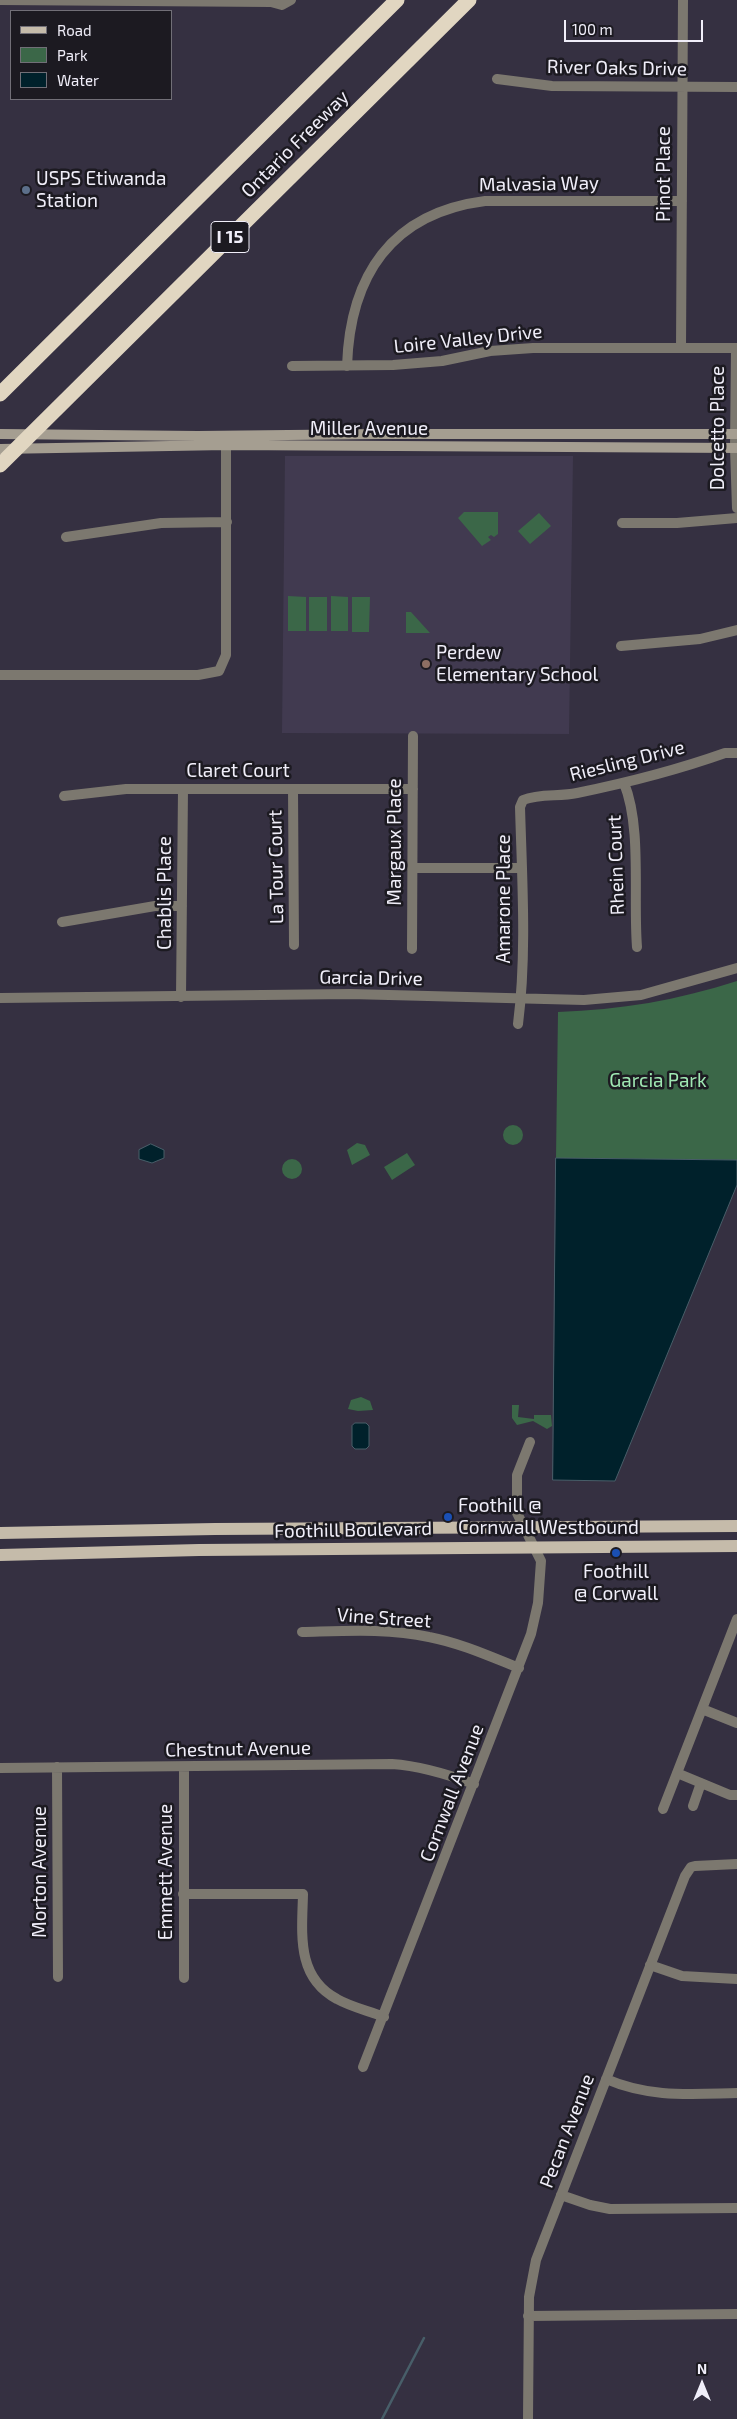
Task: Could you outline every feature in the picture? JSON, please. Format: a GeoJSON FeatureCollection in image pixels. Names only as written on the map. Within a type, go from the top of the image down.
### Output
{"type":"FeatureCollection","features":[{"type":"Feature","properties":{"kind":"highway","name":"Ontario Freeway"},"geometry":{"type":"LineString","coordinates":[[0,394],[397,0]]}},
{"type":"Feature","properties":{"kind":"highway","name":"Ontario Freeway"},"geometry":{"type":"LineString","coordinates":[[0,465],[469,0]]}},
{"type":"Feature","properties":{"kind":"main road","name":"Miller Avenue"},"geometry":{"type":"LineString","coordinates":[[0,434],[226,441],[736,448]]}},
{"type":"Feature","properties":{"kind":"main road","name":"Miller Avenue"},"geometry":{"type":"LineString","coordinates":[[0,450],[226,441],[736,434]]}},
{"type":"Feature","properties":{"kind":"main road","name":"Foothill Boulevard"},"geometry":{"type":"LineString","coordinates":[[0,1533],[225,1529],[524,1529],[737,1526]]}},
{"type":"Feature","properties":{"kind":"main road","name":"Foothill Boulevard"},"geometry":{"type":"LineString","coordinates":[[0,1555],[199,1550],[737,1546]]}},
{"type":"Feature","properties":{"kind":"street"},"geometry":{"type":"LineString","coordinates":[[0,0],[271,2],[282,5],[290,0]]}},
{"type":"Feature","properties":{"kind":"street","name":"Pinot Place"},"geometry":{"type":"LineString","coordinates":[[681,348],[683,0]]}},
{"type":"Feature","properties":{"kind":"street","name":"River Oaks Drive"},"geometry":{"type":"LineString","coordinates":[[498,79],[552,86],[737,87]]}},
{"type":"Feature","properties":{"kind":"street","name":"Malvasia Way"},"geometry":{"type":"LineString","coordinates":[[348,366],[352,317],[364,282],[377,261],[395,240],[428,217],[456,206],[485,201],[682,201]]}},
{"type":"Feature","properties":{"kind":"street","name":"Loire Valley Drive"},"geometry":{"type":"LineString","coordinates":[[292,366],[393,366],[442,360],[490,351],[533,348],[736,348]]}},
{"type":"Feature","properties":{"kind":"street","name":"Dolcetto Place"},"geometry":{"type":"LineString","coordinates":[[736,348],[737,508]]}},
{"type":"Feature","properties":{"kind":"street"},"geometry":{"type":"LineString","coordinates":[[0,674],[198,675],[219,671],[226,655],[228,522],[226,441]]}},
{"type":"Feature","properties":{"kind":"street"},"geometry":{"type":"LineString","coordinates":[[622,523],[677,523],[737,518]]}},
{"type":"Feature","properties":{"kind":"street"},"geometry":{"type":"LineString","coordinates":[[66,537],[160,523],[228,522]]}},
{"type":"Feature","properties":{"kind":"street"},"geometry":{"type":"LineString","coordinates":[[621,646],[700,639],[737,630]]}},
{"type":"Feature","properties":{"kind":"street","name":"Margaux Place"},"geometry":{"type":"LineString","coordinates":[[412,949],[413,736]]}},
{"type":"Feature","properties":{"kind":"street","name":"Riesling Drive"},"geometry":{"type":"LineString","coordinates":[[524,800],[530,797],[574,794],[624,782],[725,753],[737,753]]}},
{"type":"Feature","properties":{"kind":"street","name":"Rhein Court"},"geometry":{"type":"LineString","coordinates":[[624,782],[630,798],[634,826],[636,947]]}},
{"type":"Feature","properties":{"kind":"street","name":"Claret Court"},"geometry":{"type":"LineString","coordinates":[[64,796],[126,789],[413,789]]}},
{"type":"Feature","properties":{"kind":"street","name":"Chablis Place"},"geometry":{"type":"LineString","coordinates":[[181,997],[183,789]]}},
{"type":"Feature","properties":{"kind":"street","name":"La Tour Court"},"geometry":{"type":"LineString","coordinates":[[293,789],[294,945]]}},
{"type":"Feature","properties":{"kind":"street","name":"Amarone Place"},"geometry":{"type":"LineString","coordinates":[[518,1024],[521,999],[522,868],[520,807],[524,800]]}},
{"type":"Feature","properties":{"kind":"street"},"geometry":{"type":"LineString","coordinates":[[412,868],[522,868]]}},
{"type":"Feature","properties":{"kind":"street"},"geometry":{"type":"LineString","coordinates":[[62,922],[155,906],[182,906]]}},
{"type":"Feature","properties":{"kind":"street","name":"Garcia Drive"},"geometry":{"type":"LineString","coordinates":[[0,998],[350,994],[584,1000],[641,995],[737,968]]}},
{"type":"Feature","properties":{"kind":"street","name":"Cornwall Avenue"},"geometry":{"type":"LineString","coordinates":[[363,2067],[531,1634],[538,1602],[541,1561],[517,1513],[516,1475],[530,1442]]}},
{"type":"Feature","properties":{"kind":"street"},"geometry":{"type":"LineString","coordinates":[[664,1809],[737,1619]]}},
{"type":"Feature","properties":{"kind":"street","name":"Vine Street"},"geometry":{"type":"LineString","coordinates":[[302,1632],[375,1631],[428,1636],[467,1647],[519,1668]]}},
{"type":"Feature","properties":{"kind":"street"},"geometry":{"type":"LineString","coordinates":[[702,1709],[737,1723]]}},
{"type":"Feature","properties":{"kind":"street","name":"Chestnut Avenue"},"geometry":{"type":"LineString","coordinates":[[0,1768],[402,1765],[448,1774],[474,1784]]}},
{"type":"Feature","properties":{"kind":"street","name":"Morton Avenue"},"geometry":{"type":"LineString","coordinates":[[57,1767],[58,1977]]}},
{"type":"Feature","properties":{"kind":"street","name":"Emmett Avenue"},"geometry":{"type":"LineString","coordinates":[[184,1767],[184,1978]]}},
{"type":"Feature","properties":{"kind":"street"},"geometry":{"type":"LineString","coordinates":[[677,1773],[730,1794],[737,1794]]}},
{"type":"Feature","properties":{"kind":"street"},"geometry":{"type":"LineString","coordinates":[[693,1806],[701,1783]]}},
{"type":"Feature","properties":{"kind":"street","name":"Pecan Avenue"},"geometry":{"type":"LineString","coordinates":[[528,2419],[528,2316],[533,2272],[561,2194],[685,1876],[691,1867],[737,1864]]}},
{"type":"Feature","properties":{"kind":"street"},"geometry":{"type":"LineString","coordinates":[[183,1894],[303,1894],[302,1944],[310,1976],[323,1990],[338,2000],[384,2017]]}},
{"type":"Feature","properties":{"kind":"street"},"geometry":{"type":"LineString","coordinates":[[650,1966],[689,1977],[737,1979]]}},
{"type":"Feature","properties":{"kind":"street"},"geometry":{"type":"LineString","coordinates":[[606,2079],[650,2093],[737,2093]]}},
{"type":"Feature","properties":{"kind":"street"},"geometry":{"type":"LineString","coordinates":[[561,2194],[590,2205],[610,2208],[737,2208]]}},
{"type":"Feature","properties":{"kind":"street"},"geometry":{"type":"LineString","coordinates":[[528,2316],[737,2314]]}},
{"type":"Feature","properties":{"kind":"shaded area","name":"Perdew Elementary School"},"geometry":{"type":"Polygon","coordinates":[[[285,456],[573,456],[569,734],[282,733],[285,456]]]}},
{"type":"Feature","properties":{"kind":"green space"},"geometry":{"type":"Polygon","coordinates":[[[464,512],[498,512],[498,534],[494,537],[491,535],[488,537],[491,540],[482,546],[458,518],[464,512]]]}},
{"type":"Feature","properties":{"kind":"green space"},"geometry":{"type":"Polygon","coordinates":[[[539,513],[551,526],[530,544],[518,531],[539,513]]]}},
{"type":"Feature","properties":{"kind":"green space"},"geometry":{"type":"Polygon","coordinates":[[[288,596],[306,597],[306,631],[288,631],[288,596]]]}},
{"type":"Feature","properties":{"kind":"green space"},"geometry":{"type":"Polygon","coordinates":[[[331,596],[348,597],[348,631],[331,631],[331,596]]]}},
{"type":"Feature","properties":{"kind":"green space"},"geometry":{"type":"Polygon","coordinates":[[[309,597],[327,597],[327,631],[309,631],[309,597]]]}},
{"type":"Feature","properties":{"kind":"green space"},"geometry":{"type":"Polygon","coordinates":[[[352,597],[370,597],[369,632],[352,632],[352,597]]]}},
{"type":"Feature","properties":{"kind":"green space"},"geometry":{"type":"Polygon","coordinates":[[[406,612],[411,612],[430,633],[406,633],[406,612]]]}},
{"type":"Feature","properties":{"kind":"green space","name":"Garcia Park"},"geometry":{"type":"Polygon","coordinates":[[[737,981],[737,1160],[556,1158],[558,1012],[604,1009],[649,1003],[693,994],[737,981]]]}},
{"type":"Feature","properties":{"kind":"green space"},"geometry":{"type":"Polygon","coordinates":[[[513,1125],[520,1128],[523,1135],[520,1142],[513,1145],[506,1142],[503,1135],[506,1128],[513,1125]]]}},
{"type":"Feature","properties":{"kind":"green space"},"geometry":{"type":"Polygon","coordinates":[[[357,1143],[365,1145],[370,1155],[352,1165],[347,1150],[357,1143]]]}},
{"type":"Feature","properties":{"kind":"green space"},"geometry":{"type":"Polygon","coordinates":[[[407,1153],[415,1165],[392,1180],[384,1167],[407,1153]]]}},
{"type":"Feature","properties":{"kind":"green space"},"geometry":{"type":"Polygon","coordinates":[[[292,1159],[299,1162],[302,1169],[299,1176],[292,1179],[285,1176],[282,1169],[285,1162],[292,1159]]]}},
{"type":"Feature","properties":{"kind":"green space"},"geometry":{"type":"Polygon","coordinates":[[[361,1397],[370,1401],[373,1410],[358,1411],[348,1409],[351,1400],[361,1397]]]}},
{"type":"Feature","properties":{"kind":"green space"},"geometry":{"type":"Polygon","coordinates":[[[512,1405],[519,1405],[518,1417],[534,1419],[534,1415],[551,1415],[552,1426],[547,1429],[533,1421],[517,1425],[512,1418],[512,1405]]]}},
{"type":"Feature","properties":{"kind":"water"},"geometry":{"type":"Polygon","coordinates":[[[151,1144],[164,1150],[164,1158],[152,1163],[139,1159],[139,1150],[151,1144]]]}},
{"type":"Feature","properties":{"kind":"water"},"geometry":{"type":"Polygon","coordinates":[[[556,1158],[737,1160],[737,1185],[615,1481],[553,1480],[556,1158]]]}},
{"type":"Feature","properties":{"kind":"water"},"geometry":{"type":"Polygon","coordinates":[[[355,1423],[366,1423],[369,1426],[369,1446],[366,1449],[355,1449],[352,1446],[352,1426],[355,1423]]]}},
{"type":"Feature","properties":{"kind":"waterway"},"geometry":{"type":"LineString","coordinates":[[382,2419],[424,2338]]}},
{"type":"Feature","properties":{"kind":"place","name":"USPS Etiwanda Station"},"geometry":{"type":"Point","coordinates":[26,190]}},
{"type":"Feature","properties":{"kind":"place","name":"Perdew Elementary School"},"geometry":{"type":"Point","coordinates":[426,664]}},
{"type":"Feature","properties":{"kind":"place","name":"Foothill @ Cornwall Westbound"},"geometry":{"type":"Point","coordinates":[448,1517]}},
{"type":"Feature","properties":{"kind":"place","name":"Foothill @ Corwall"},"geometry":{"type":"Point","coordinates":[616,1553]}}]}
